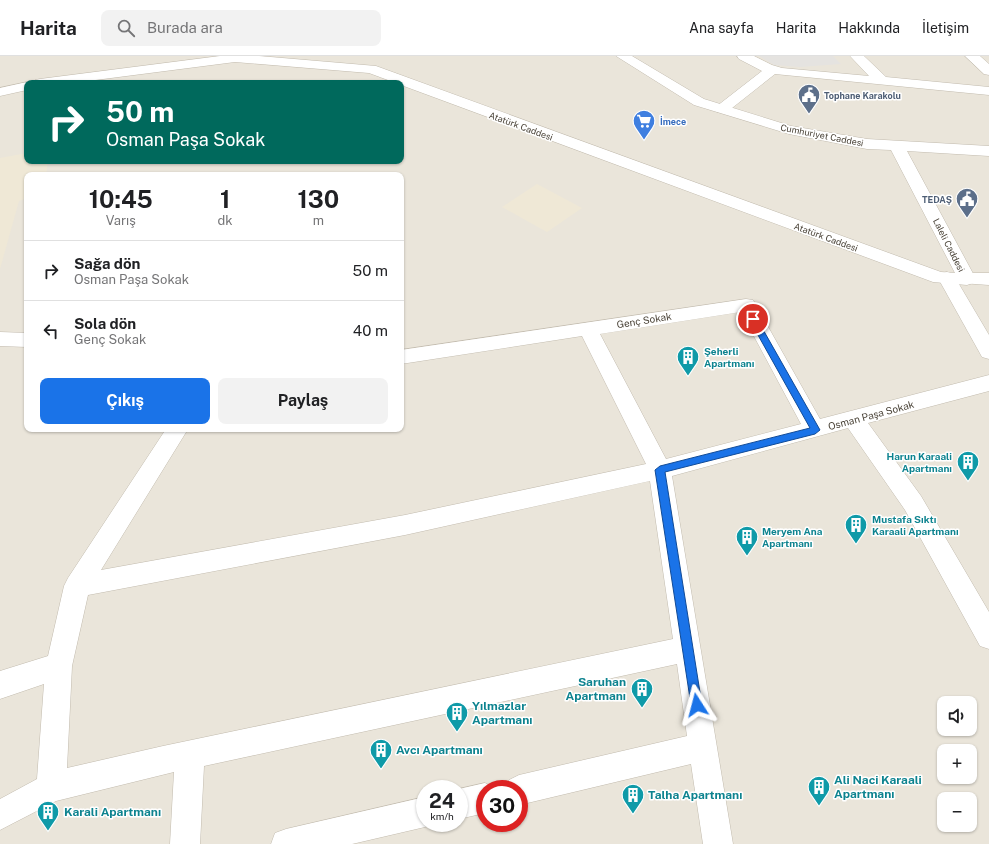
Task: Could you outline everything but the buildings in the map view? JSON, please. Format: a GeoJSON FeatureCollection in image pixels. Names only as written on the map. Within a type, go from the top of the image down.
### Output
{"type":"FeatureCollection","features":[{"type":"Feature","properties":{"kind":"street","name":"Cumhuriyet Caddesi"},"geometry":{"type":"LineString","coordinates":[[623,56],[699,102],[789,130],[867,144],[897,147],[989,151]]}},
{"type":"Feature","properties":{"kind":"street"},"geometry":{"type":"LineString","coordinates":[[744,56],[773,69],[806,75],[989,91]]}},
{"type":"Feature","properties":{"kind":"street"},"geometry":{"type":"LineString","coordinates":[[857,56],[882,81]]}},
{"type":"Feature","properties":{"kind":"street"},"geometry":{"type":"LineString","coordinates":[[972,56],[989,71]]}},
{"type":"Feature","properties":{"kind":"street","name":"Atatürk Caddesi"},"geometry":{"type":"LineString","coordinates":[[63,80],[235,58],[371,70],[398,80]]}},
{"type":"Feature","properties":{"kind":"street"},"geometry":{"type":"LineString","coordinates":[[722,109],[773,69]]}},
{"type":"Feature","properties":{"kind":"street","name":"Atatürk Caddesi"},"geometry":{"type":"LineString","coordinates":[[404,82],[939,278],[989,279]]}},
{"type":"Feature","properties":{"kind":"street"},"geometry":{"type":"LineString","coordinates":[[0,92],[24,87]]}},
{"type":"Feature","properties":{"kind":"street","name":"Laleli Caddesi"},"geometry":{"type":"LineString","coordinates":[[897,147],[967,279]]}},
{"type":"Feature","properties":{"kind":"street"},"geometry":{"type":"LineString","coordinates":[[947,278],[989,352]]}},
{"type":"Feature","properties":{"kind":"street","name":"Genç Sokak"},"geometry":{"type":"LineString","coordinates":[[404,357],[746,305],[815,430]]}},
{"type":"Feature","properties":{"kind":"street"},"geometry":{"type":"LineString","coordinates":[[588,329],[660,470],[718,844]]}},
{"type":"Feature","properties":{"kind":"street"},"geometry":{"type":"LineString","coordinates":[[0,339],[24,340]]}},
{"type":"Feature","properties":{"kind":"street","name":"Osman Paşa Sokak"},"geometry":{"type":"LineString","coordinates":[[77,586],[405,525],[660,470],[989,384]]}},
{"type":"Feature","properties":{"kind":"street"},"geometry":{"type":"LineString","coordinates":[[854,420],[913,503],[989,637]]}},
{"type":"Feature","properties":{"kind":"street"},"geometry":{"type":"LineString","coordinates":[[51,787],[59,666],[77,586],[175,432]]}},
{"type":"Feature","properties":{"kind":"street"},"geometry":{"type":"LineString","coordinates":[[0,815],[51,787],[190,755],[688,649]]}},
{"type":"Feature","properties":{"kind":"street"},"geometry":{"type":"LineString","coordinates":[[0,686],[59,666]]}},
{"type":"Feature","properties":{"kind":"street"},"geometry":{"type":"LineString","coordinates":[[528,788],[703,747]]}},
{"type":"Feature","properties":{"kind":"street"},"geometry":{"type":"LineString","coordinates":[[185,844],[190,755]]}},
{"type":"Feature","properties":{"kind":"street"},"geometry":{"type":"LineString","coordinates":[[286,844],[416,814]]}},
{"type":"Feature","properties":{"kind":"shaded area"},"geometry":{"type":"Polygon","coordinates":[[[0,56],[989,56],[989,844],[0,844],[0,56]]]}},
{"type":"Feature","properties":{"kind":"shaded area"},"geometry":{"type":"Polygon","coordinates":[[[759,56],[833,56],[841,64],[800,67],[774,65],[759,56]]]}},
{"type":"Feature","properties":{"kind":"shaded area"},"geometry":{"type":"Polygon","coordinates":[[[24,154],[24,164],[48,164],[46,172],[24,172],[24,199],[19,201],[0,269],[0,158],[24,154]]]}},
{"type":"Feature","properties":{"kind":"shaded area"},"geometry":{"type":"Polygon","coordinates":[[[537,184],[582,208],[547,232],[502,207],[537,184]]]}},
{"type":"Feature","properties":{"kind":"place","name":"Tophane Karakolu"},"geometry":{"type":"Point","coordinates":[809,114]}},
{"type":"Feature","properties":{"kind":"place","name":"İmece"},"geometry":{"type":"Point","coordinates":[644,140]}},
{"type":"Feature","properties":{"kind":"place","name":"TEDAŞ"},"geometry":{"type":"Point","coordinates":[967,218]}},
{"type":"Feature","properties":{"kind":"place","name":"Şeherli Apartmanı"},"geometry":{"type":"Point","coordinates":[688,376]}},
{"type":"Feature","properties":{"kind":"place","name":"Harun Karaali Apartmanı"},"geometry":{"type":"Point","coordinates":[968,482]}},
{"type":"Feature","properties":{"kind":"place","name":"Mustafa Sıktı Karaali Apartmanı"},"geometry":{"type":"Point","coordinates":[856,544]}},
{"type":"Feature","properties":{"kind":"place","name":"Meryem Ana Apartmanı"},"geometry":{"type":"Point","coordinates":[747,556]}},
{"type":"Feature","properties":{"kind":"place","name":"Saruhan Apartmanı"},"geometry":{"type":"Point","coordinates":[642,708]}},
{"type":"Feature","properties":{"kind":"place","name":"Yılmazlar Apartmanı"},"geometry":{"type":"Point","coordinates":[457,732]}},
{"type":"Feature","properties":{"kind":"place","name":"Avcı Apartmanı"},"geometry":{"type":"Point","coordinates":[381,770]}},
{"type":"Feature","properties":{"kind":"place","name":"Ali Naci Karaali Apartmanı"},"geometry":{"type":"Point","coordinates":[819,806]}},
{"type":"Feature","properties":{"kind":"place","name":"Talha Apartmanı"},"geometry":{"type":"Point","coordinates":[633,814]}},
{"type":"Feature","properties":{"kind":"place","name":"Karali Apartmanı"},"geometry":{"type":"Point","coordinates":[48,832]}},
{"type":"Feature","properties":{"kind":"route"},"geometry":{"type":"LineString","coordinates":[[697,705],[660,470],[815,430],[753,319]]}}]}
